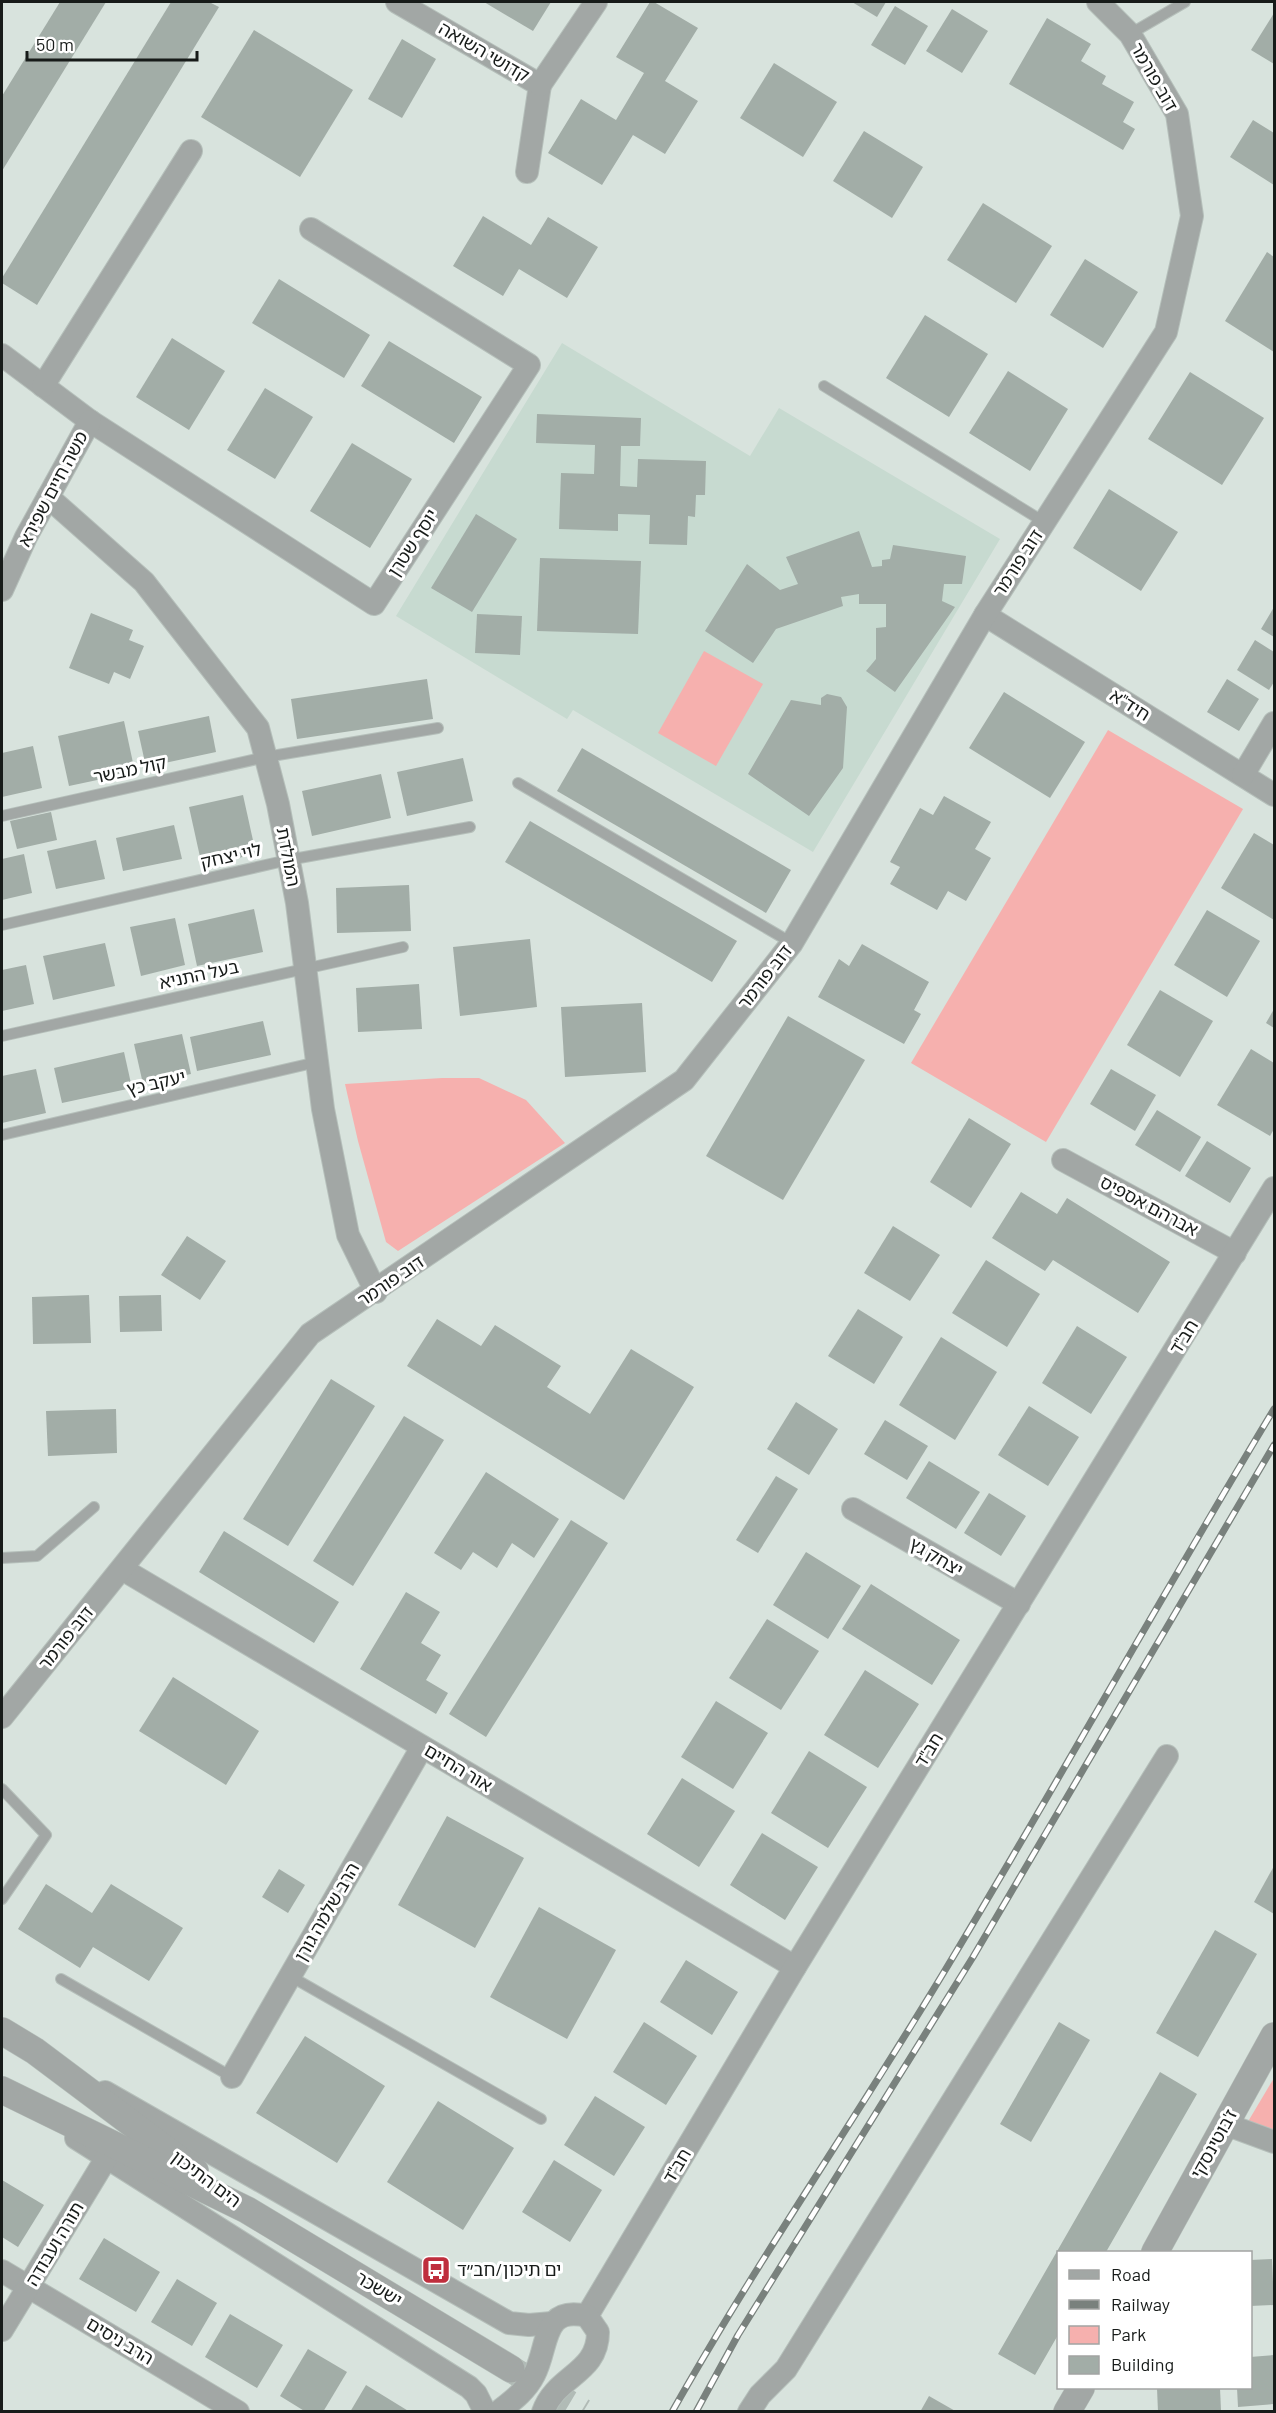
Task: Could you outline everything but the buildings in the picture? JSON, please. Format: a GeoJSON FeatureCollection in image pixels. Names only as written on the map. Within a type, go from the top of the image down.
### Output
{"type":"FeatureCollection","features":[{"type":"Feature","properties":{"kind":"street","name":"קדושי השואה"},"geometry":{"type":"LineString","coordinates":[[397,2],[540,85]]}},
{"type":"Feature","properties":{"kind":"street","name":"קדושי השואה"},"geometry":{"type":"LineString","coordinates":[[527,172],[540,85],[596,2]]}},
{"type":"Feature","properties":{"kind":"street","name":"דוב פורמר"},"geometry":{"type":"LineString","coordinates":[[2,1717],[310,1334],[376,1292],[684,1080],[792,943],[985,615],[1166,332],[1192,216],[1177,114],[1130,34],[1098,2]]}},
{"type":"Feature","properties":{"kind":"street"},"geometry":{"type":"LineString","coordinates":[[43,386],[190,151]]}},
{"type":"Feature","properties":{"kind":"street","name":"יוסף שטרן"},"geometry":{"type":"LineString","coordinates":[[2,355],[90,421],[374,604],[529,365],[311,229]]}},
{"type":"Feature","properties":{"kind":"street","name":"משה חיים שפירא"},"geometry":{"type":"LineString","coordinates":[[2,590],[48,497],[90,421]]}},
{"type":"Feature","properties":{"kind":"street","name":"המולדת"},"geometry":{"type":"LineString","coordinates":[[48,497],[144,582],[258,728],[278,804],[297,903],[323,1108],[348,1235],[376,1292]]}},
{"type":"Feature","properties":{"kind":"street","name":"חיד\"א"},"geometry":{"type":"LineString","coordinates":[[985,615],[1275,795]]}},
{"type":"Feature","properties":{"kind":"street"},"geometry":{"type":"LineString","coordinates":[[1243,775],[1275,723]]}},
{"type":"Feature","properties":{"kind":"street","name":"אברהם אספיס"},"geometry":{"type":"LineString","coordinates":[[1063,1160],[1235,1253]]}},
{"type":"Feature","properties":{"kind":"street","name":"חב\"ד"},"geometry":{"type":"LineString","coordinates":[[587,2316],[795,1967],[1275,1188]]}},
{"type":"Feature","properties":{"kind":"street","name":"יצחק גץ"},"geometry":{"type":"LineString","coordinates":[[854,1509],[1019,1604]]}},
{"type":"Feature","properties":{"kind":"street","name":"אור החיים"},"geometry":{"type":"LineString","coordinates":[[122,1569],[795,1967]]}},
{"type":"Feature","properties":{"kind":"street","name":"הרב שלמה גורן"},"geometry":{"type":"LineString","coordinates":[[232,2077],[422,1747]]}},
{"type":"Feature","properties":{"kind":"street"},"geometry":{"type":"LineString","coordinates":[[749,2412],[760,2395],[786,2369],[1167,1756]]}},
{"type":"Feature","properties":{"kind":"street","name":"הים התיכון"},"geometry":{"type":"LineString","coordinates":[[2,2031],[35,2051],[247,2210]]}},
{"type":"Feature","properties":{"kind":"street","name":"ז'בוטינסקי"},"geometry":{"type":"LineString","coordinates":[[1156,2251],[1275,2036]]}},
{"type":"Feature","properties":{"kind":"street"},"geometry":{"type":"LineString","coordinates":[[35,2051],[508,2323],[529,2325],[552,2323],[568,2314],[587,2316],[598,2332],[596,2351],[582,2369],[553,2391],[543,2412]]}},
{"type":"Feature","properties":{"kind":"street"},"geometry":{"type":"LineString","coordinates":[[4,2091],[469,2387],[476,2394],[485,2412]]}},
{"type":"Feature","properties":{"kind":"street","name":"הים התיכון"},"geometry":{"type":"LineString","coordinates":[[4,2091],[247,2210]]}},
{"type":"Feature","properties":{"kind":"street"},"geometry":{"type":"LineString","coordinates":[[1225,2124],[1275,2142]]}},
{"type":"Feature","properties":{"kind":"street","name":"תורה ועבודה"},"geometry":{"type":"LineString","coordinates":[[2,2330],[107,2157]]}},
{"type":"Feature","properties":{"kind":"street","name":"יששכר"},"geometry":{"type":"LineString","coordinates":[[247,2210],[511,2369]]}},
{"type":"Feature","properties":{"kind":"street","name":"הרב ניסים"},"geometry":{"type":"LineString","coordinates":[[2,2271],[235,2411]]}},
{"type":"Feature","properties":{"kind":"street"},"geometry":{"type":"LineString","coordinates":[[498,2412],[526,2388],[533,2376],[552,2323]]}},
{"type":"Feature","properties":{"kind":"street"},"geometry":{"type":"LineString","coordinates":[[1068,2412],[1080,2389]]}},
{"type":"Feature","properties":{"kind":"lane"},"geometry":{"type":"LineString","coordinates":[[1130,34],[1185,2]]}},
{"type":"Feature","properties":{"kind":"lane"},"geometry":{"type":"LineString","coordinates":[[824,386],[1044,522]]}},
{"type":"Feature","properties":{"kind":"lane","name":"קול מבשר"},"geometry":{"type":"LineString","coordinates":[[2,816],[266,757],[438,728]]}},
{"type":"Feature","properties":{"kind":"lane"},"geometry":{"type":"LineString","coordinates":[[518,783],[792,943]]}},
{"type":"Feature","properties":{"kind":"lane","name":"לוי יצחק"},"geometry":{"type":"LineString","coordinates":[[2,925],[288,860],[470,827]]}},
{"type":"Feature","properties":{"kind":"lane","name":"בעל התניא"},"geometry":{"type":"LineString","coordinates":[[2,1036],[403,947]]}},
{"type":"Feature","properties":{"kind":"lane","name":"יעקב כץ"},"geometry":{"type":"LineString","coordinates":[[2,1136],[317,1062]]}},
{"type":"Feature","properties":{"kind":"lane"},"geometry":{"type":"LineString","coordinates":[[2,1558],[37,1556],[94,1507]]}},
{"type":"Feature","properties":{"kind":"lane"},"geometry":{"type":"LineString","coordinates":[[2,1899],[46,1835],[4,1796]]}},
{"type":"Feature","properties":{"kind":"lane"},"geometry":{"type":"LineString","coordinates":[[290,1976],[541,2119]]}},
{"type":"Feature","properties":{"kind":"lane"},"geometry":{"type":"LineString","coordinates":[[61,1979],[232,2077]]}},
{"type":"Feature","properties":{"kind":"shaded area"},"geometry":{"type":"Polygon","coordinates":[[[562,343],[750,456],[779,408],[1000,539],[813,852],[573,710],[567,719],[396,616],[562,343]]]}},
{"type":"Feature","properties":{"kind":"green space"},"geometry":{"type":"Polygon","coordinates":[[[704,651],[763,684],[716,766],[658,733],[704,651]]]}},
{"type":"Feature","properties":{"kind":"green space"},"geometry":{"type":"Polygon","coordinates":[[[1108,730],[1243,809],[1046,1142],[911,1063],[1108,730]]]}},
{"type":"Feature","properties":{"kind":"green space"},"geometry":{"type":"Polygon","coordinates":[[[479,1078],[526,1100],[565,1143],[398,1251],[386,1242],[345,1084],[479,1078]]]}},
{"type":"Feature","properties":{"kind":"green space"},"geometry":{"type":"Polygon","coordinates":[[[1274,2078],[1274,2142],[1243,2130],[1274,2078]]]}},
{"type":"Feature","properties":{"kind":"tunnel"},"geometry":{"type":"LineString","coordinates":[[511,2369],[583,2412]]}},
{"type":"Feature","properties":{"kind":"railway"},"geometry":{"type":"LineString","coordinates":[[672,2412],[740,2297],[953,1957],[1274,1409]]}},
{"type":"Feature","properties":{"kind":"railway"},"geometry":{"type":"LineString","coordinates":[[696,2412],[738,2335],[973,1957],[1274,1445]]}},
{"type":"Feature","properties":{"kind":"place","name":"ים תיכון/חב״ד"},"geometry":{"type":"Point","coordinates":[436,2270]}}]}
